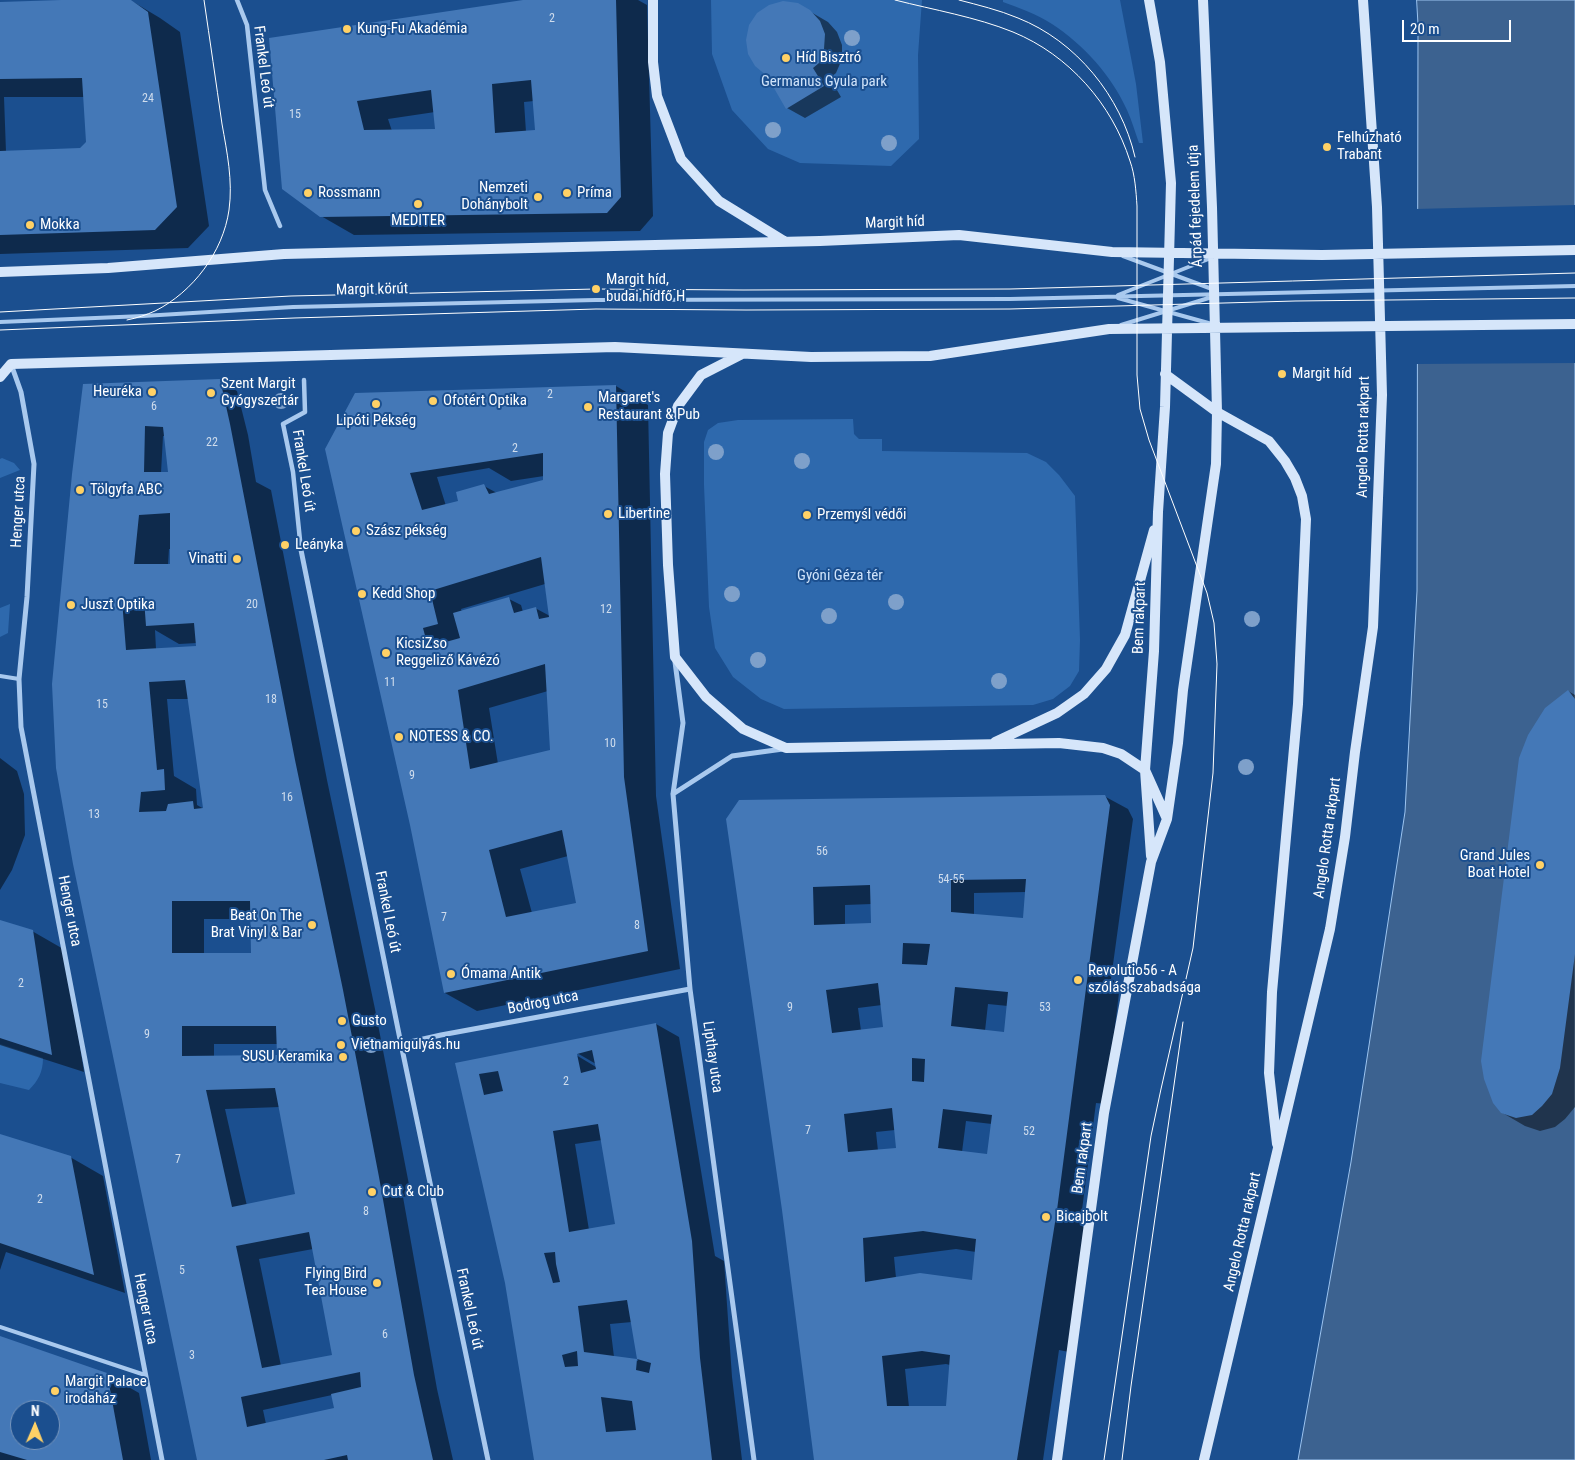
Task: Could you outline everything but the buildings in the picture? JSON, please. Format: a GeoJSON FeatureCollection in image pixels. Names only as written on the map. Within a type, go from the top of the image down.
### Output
{"type":"FeatureCollection","features":[{"type":"Feature","properties":{"kind":"main road"},"geometry":{"type":"LineString","coordinates":[[653,0],[653,62],[657,96],[681,159],[719,201],[784,242]]}},
{"type":"Feature","properties":{"kind":"main road","name":"Árpád fejedelem útja"},"geometry":{"type":"LineString","coordinates":[[1150,0],[1160,62],[1171,183],[1165,374]]}},
{"type":"Feature","properties":{"kind":"main road","name":"Árpád fejedelem útja"},"geometry":{"type":"LineString","coordinates":[[1202,0],[1212,207],[1217,412]]}},
{"type":"Feature","properties":{"kind":"main road","name":"Angelo Rotta rakpart"},"geometry":{"type":"LineString","coordinates":[[1204,1460],[1330,929],[1345,837],[1373,627],[1382,395],[1377,207],[1363,0]]}},
{"type":"Feature","properties":{"kind":"main road","name":"Margit híd"},"geometry":{"type":"LineString","coordinates":[[0,272],[108,268],[284,254],[784,242],[959,235],[1112,252],[1322,255],[1575,250]]}},
{"type":"Feature","properties":{"kind":"main road","name":"Margit híd"},"geometry":{"type":"LineString","coordinates":[[747,354],[811,357],[930,356],[1109,329],[1575,324]]}},
{"type":"Feature","properties":{"kind":"main road"},"geometry":{"type":"LineString","coordinates":[[0,377],[11,364],[616,347],[747,354]]}},
{"type":"Feature","properties":{"kind":"main road"},"geometry":{"type":"LineString","coordinates":[[747,354],[702,375],[678,406],[668,432],[665,474],[675,657],[706,697],[743,729],[786,748],[1059,743],[1103,748],[1120,754],[1145,770],[1167,819]]}},
{"type":"Feature","properties":{"kind":"main road"},"geometry":{"type":"LineString","coordinates":[[1165,374],[1217,412],[1269,441],[1285,461],[1295,478],[1302,496],[1306,519],[1298,704],[1272,992],[1269,1072],[1278,1150]]}},
{"type":"Feature","properties":{"kind":"main road","name":"Bem rakpart"},"geometry":{"type":"LineString","coordinates":[[1151,862],[1145,770],[1154,651],[1158,512],[1165,407],[1165,374]]}},
{"type":"Feature","properties":{"kind":"main road","name":"Bem rakpart"},"geometry":{"type":"LineString","coordinates":[[1057,1460],[1104,1113],[1151,862],[1167,819],[1178,743],[1183,690],[1216,464],[1217,412]]}},
{"type":"Feature","properties":{"kind":"main road"},"geometry":{"type":"LineString","coordinates":[[990,744],[1057,713],[1084,694],[1106,669],[1126,635],[1158,512]]}},
{"type":"Feature","properties":{"kind":"street","name":"Frankel Leó út"},"geometry":{"type":"LineString","coordinates":[[237,0],[247,26],[265,190],[280,226]]}},
{"type":"Feature","properties":{"kind":"street","name":"Henger utca"},"geometry":{"type":"LineString","coordinates":[[11,364],[21,392],[34,464],[27,597],[19,679],[20,727],[162,1460]]}},
{"type":"Feature","properties":{"kind":"street","name":"Frankel Leó út"},"geometry":{"type":"LineString","coordinates":[[304,380],[306,412],[283,424],[293,472],[301,550],[488,1460]]}},
{"type":"Feature","properties":{"kind":"street","name":"Lipthay utca"},"geometry":{"type":"LineString","coordinates":[[675,657],[683,723],[673,794],[690,989],[754,1460]]}},
{"type":"Feature","properties":{"kind":"street"},"geometry":{"type":"LineString","coordinates":[[673,794],[732,756],[786,748]]}},
{"type":"Feature","properties":{"kind":"street","name":"Bodrog utca"},"geometry":{"type":"LineString","coordinates":[[401,1044],[450,1033],[690,989]]}},
{"type":"Feature","properties":{"kind":"lane","name":"Margit híd"},"geometry":{"type":"LineString","coordinates":[[1112,252],[1224,294]]}},
{"type":"Feature","properties":{"kind":"lane","name":"Margit híd"},"geometry":{"type":"LineString","coordinates":[[1113,296],[1223,254]]}},
{"type":"Feature","properties":{"kind":"lane","name":"Margit híd"},"geometry":{"type":"LineString","coordinates":[[744,300],[1010,299],[1575,286]]}},
{"type":"Feature","properties":{"kind":"lane","name":"Margit híd"},"geometry":{"type":"LineString","coordinates":[[1109,329],[1224,294]]}},
{"type":"Feature","properties":{"kind":"lane","name":"Margit híd"},"geometry":{"type":"LineString","coordinates":[[1113,296],[1224,327]]}},
{"type":"Feature","properties":{"kind":"lane","name":"Margit körút"},"geometry":{"type":"LineString","coordinates":[[0,322],[292,307],[586,300],[744,300]]}},
{"type":"Feature","properties":{"kind":"lane"},"geometry":{"type":"LineString","coordinates":[[0,676],[19,679]]}},
{"type":"Feature","properties":{"kind":"lane"},"geometry":{"type":"LineString","coordinates":[[0,1327],[145,1375]]}},
{"type":"Feature","properties":{"kind":"green space","name":"Germanus Gyula park"},"geometry":{"type":"Polygon","coordinates":[[[711,0],[922,0],[918,55],[919,139],[891,166],[800,163],[768,149],[732,110],[712,54],[711,0]]]}},
{"type":"Feature","properties":{"kind":"green space"},"geometry":{"type":"Polygon","coordinates":[[[1003,0],[1120,0],[1136,84],[1143,143],[1139,143],[1127,110],[1113,85],[1086,51],[1064,32],[1046,20],[1003,2],[1003,0]]]}},
{"type":"Feature","properties":{"kind":"green space","name":"Gyóni Géza tér"},"geometry":{"type":"Polygon","coordinates":[[[853,419],[854,434],[859,439],[882,439],[882,451],[1027,453],[1046,462],[1075,496],[1080,640],[1079,671],[1070,686],[1053,699],[1033,705],[784,709],[761,699],[733,677],[715,648],[709,607],[704,485],[704,442],[708,430],[718,423],[738,420],[853,419]]]}},
{"type":"Feature","properties":{"kind":"green space"},"geometry":{"type":"Polygon","coordinates":[[[2,458],[14,463],[20,470],[0,478],[0,459],[2,458]]]}},
{"type":"Feature","properties":{"kind":"green space"},"geometry":{"type":"Polygon","coordinates":[[[10,604],[8,633],[0,637],[0,608],[10,604]]]}},
{"type":"Feature","properties":{"kind":"green space"},"geometry":{"type":"Polygon","coordinates":[[[0,1044],[43,1058],[39,1076],[29,1090],[0,1083],[0,1044]]]}},
{"type":"Feature","properties":{"kind":"shaded area"},"geometry":{"type":"Polygon","coordinates":[[[1417,0],[1575,0],[1575,1460],[1298,1460],[1351,1162],[1405,812],[1417,591],[1417,0]]]}},
{"type":"Feature","properties":{"kind":"pier"},"geometry":{"type":"Polygon","coordinates":[[[1575,205],[1575,363],[1415,364],[1415,209],[1575,205]]]}},
{"type":"Feature","properties":{"kind":"tram line"},"geometry":{"type":"LineString","coordinates":[[127,320],[155,311],[169,303],[194,282],[213,255],[226,226],[230,199],[229,167],[204,0]]}},
{"type":"Feature","properties":{"kind":"tram line"},"geometry":{"type":"LineString","coordinates":[[895,0],[984,22],[1013,32],[1033,42],[1070,68],[1100,101],[1112,120],[1130,161],[1136,189],[1137,375],[1140,409],[1149,440],[1207,593],[1214,623],[1217,664],[1213,773],[1193,948],[1151,1136],[1104,1460]]}},
{"type":"Feature","properties":{"kind":"tram line"},"geometry":{"type":"LineString","coordinates":[[959,0],[1018,18],[1039,28],[1077,56],[1107,92],[1119,113],[1135,157]]}},
{"type":"Feature","properties":{"kind":"tram line"},"geometry":{"type":"LineString","coordinates":[[0,312],[291,296],[596,289],[1010,289],[1575,273]]}},
{"type":"Feature","properties":{"kind":"tram line"},"geometry":{"type":"LineString","coordinates":[[0,330],[294,318],[596,309],[1010,309],[1295,301],[1575,298]]}},
{"type":"Feature","properties":{"kind":"tram line"},"geometry":{"type":"LineString","coordinates":[[1122,1460],[1183,1022]]}},
{"type":"Feature","properties":{"kind":"place","name":"Kung-Fu Akadémia"},"geometry":{"type":"Point","coordinates":[347,29]}},
{"type":"Feature","properties":{"kind":"place","name":"Híd Bisztró"},"geometry":{"type":"Point","coordinates":[786,58]}},
{"type":"Feature","properties":{"kind":"place","name":"Felhúzható Trabant"},"geometry":{"type":"Point","coordinates":[1327,147]}},
{"type":"Feature","properties":{"kind":"place","name":"Rossmann"},"geometry":{"type":"Point","coordinates":[308,193]}},
{"type":"Feature","properties":{"kind":"place","name":"Príma"},"geometry":{"type":"Point","coordinates":[567,193]}},
{"type":"Feature","properties":{"kind":"place","name":"Nemzeti Dohánybolt"},"geometry":{"type":"Point","coordinates":[538,197]}},
{"type":"Feature","properties":{"kind":"place","name":"MEDITER"},"geometry":{"type":"Point","coordinates":[418,204]}},
{"type":"Feature","properties":{"kind":"place","name":"Mokka"},"geometry":{"type":"Point","coordinates":[30,225]}},
{"type":"Feature","properties":{"kind":"place","name":"Margit híd, budai hídfő H"},"geometry":{"type":"Point","coordinates":[596,289]}},
{"type":"Feature","properties":{"kind":"place","name":"Margit híd"},"geometry":{"type":"Point","coordinates":[1282,374]}},
{"type":"Feature","properties":{"kind":"place","name":"Heuréka"},"geometry":{"type":"Point","coordinates":[152,392]}},
{"type":"Feature","properties":{"kind":"place","name":"Szent Margit Gyógyszertár"},"geometry":{"type":"Point","coordinates":[211,393]}},
{"type":"Feature","properties":{"kind":"place","name":"Ofotért Optika"},"geometry":{"type":"Point","coordinates":[433,401]}},
{"type":"Feature","properties":{"kind":"place","name":"Lipóti Pékség"},"geometry":{"type":"Point","coordinates":[376,404]}},
{"type":"Feature","properties":{"kind":"place","name":"Margaret's Restaurant & Pub"},"geometry":{"type":"Point","coordinates":[588,407]}},
{"type":"Feature","properties":{"kind":"place","name":"Tölgyfa ABC"},"geometry":{"type":"Point","coordinates":[80,490]}},
{"type":"Feature","properties":{"kind":"place","name":"Libertine"},"geometry":{"type":"Point","coordinates":[608,514]}},
{"type":"Feature","properties":{"kind":"place","name":"Przemyśl védői"},"geometry":{"type":"Point","coordinates":[807,515]}},
{"type":"Feature","properties":{"kind":"place","name":"Szász pékség"},"geometry":{"type":"Point","coordinates":[356,531]}},
{"type":"Feature","properties":{"kind":"place","name":"Leányka"},"geometry":{"type":"Point","coordinates":[285,545]}},
{"type":"Feature","properties":{"kind":"place","name":"Vinatti"},"geometry":{"type":"Point","coordinates":[237,559]}},
{"type":"Feature","properties":{"kind":"place","name":"Kedd Shop"},"geometry":{"type":"Point","coordinates":[362,594]}},
{"type":"Feature","properties":{"kind":"place","name":"Juszt Optika"},"geometry":{"type":"Point","coordinates":[71,605]}},
{"type":"Feature","properties":{"kind":"place","name":"KicsiZso Reggeliző Kávézó"},"geometry":{"type":"Point","coordinates":[386,653]}},
{"type":"Feature","properties":{"kind":"place","name":"NOTESS & CO."},"geometry":{"type":"Point","coordinates":[399,737]}},
{"type":"Feature","properties":{"kind":"place","name":"Grand Jules Boat Hotel"},"geometry":{"type":"Point","coordinates":[1540,865]}},
{"type":"Feature","properties":{"kind":"place","name":"Beat On The Brat Vinyl & Bar"},"geometry":{"type":"Point","coordinates":[312,925]}},
{"type":"Feature","properties":{"kind":"place","name":"Ómama Antik"},"geometry":{"type":"Point","coordinates":[451,974]}},
{"type":"Feature","properties":{"kind":"place","name":"Revolutio56 - A szólás szabadsága"},"geometry":{"type":"Point","coordinates":[1078,980]}},
{"type":"Feature","properties":{"kind":"place","name":"Gusto"},"geometry":{"type":"Point","coordinates":[342,1021]}},
{"type":"Feature","properties":{"kind":"place","name":"Vietnamigulyás.hu"},"geometry":{"type":"Point","coordinates":[341,1045]}},
{"type":"Feature","properties":{"kind":"place","name":"SUSU Keramika"},"geometry":{"type":"Point","coordinates":[343,1057]}},
{"type":"Feature","properties":{"kind":"place","name":"Cut & Club"},"geometry":{"type":"Point","coordinates":[372,1192]}},
{"type":"Feature","properties":{"kind":"place","name":"Bicajbolt"},"geometry":{"type":"Point","coordinates":[1046,1217]}},
{"type":"Feature","properties":{"kind":"place","name":"Flying Bird Tea House"},"geometry":{"type":"Point","coordinates":[377,1283]}},
{"type":"Feature","properties":{"kind":"place","name":"Margit Palace irodaház"},"geometry":{"type":"Point","coordinates":[55,1391]}}]}
